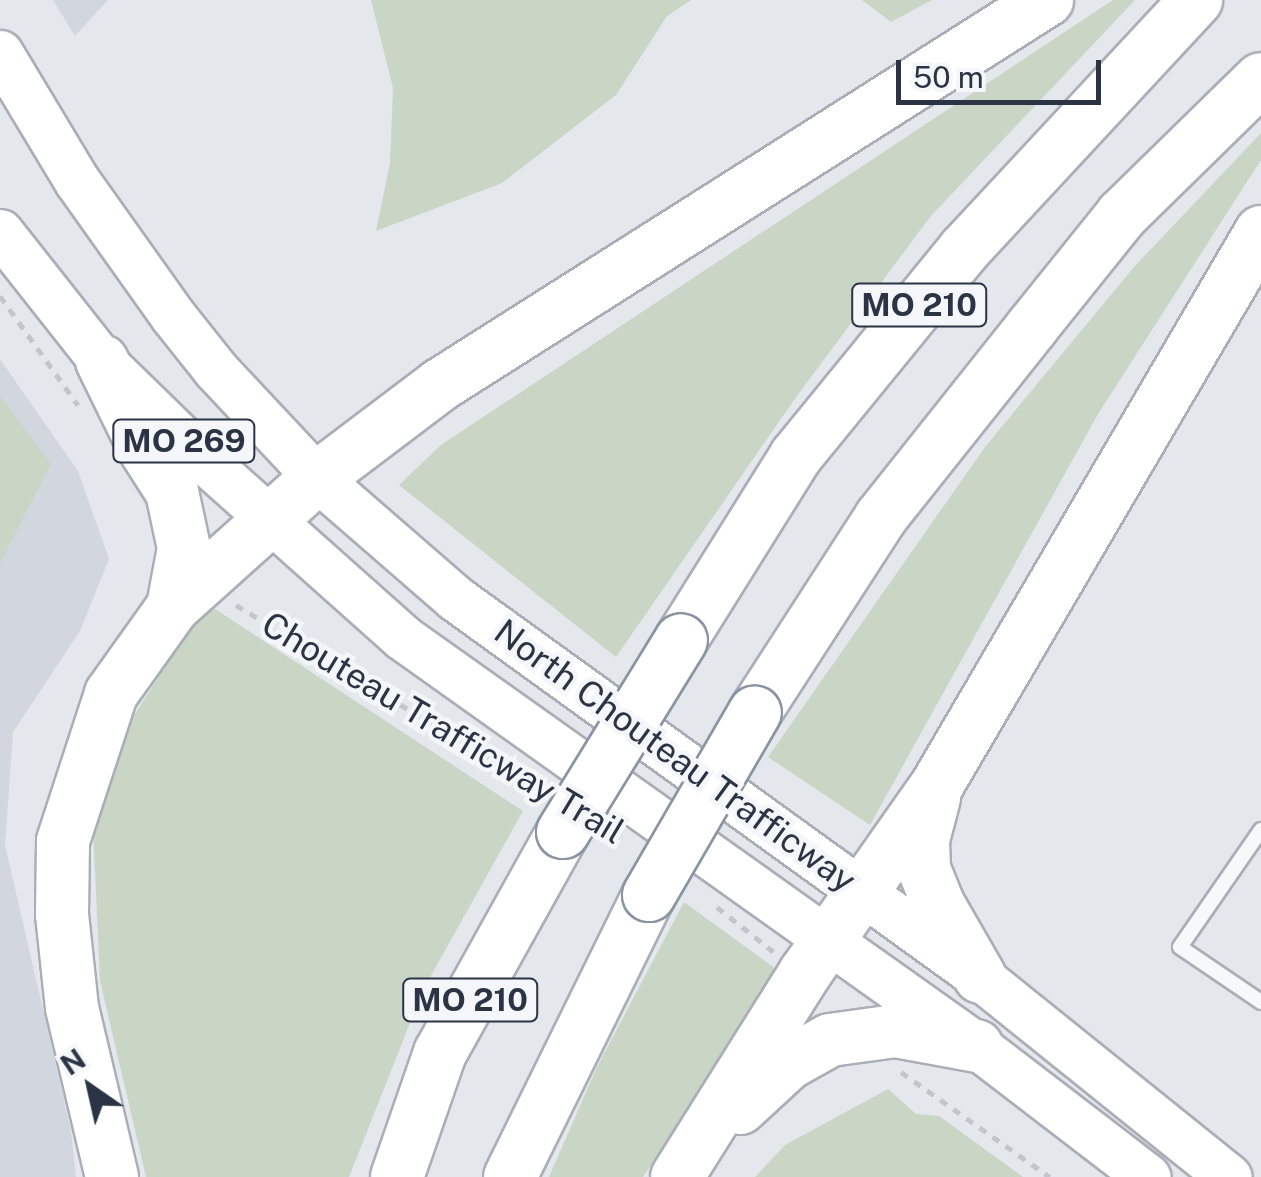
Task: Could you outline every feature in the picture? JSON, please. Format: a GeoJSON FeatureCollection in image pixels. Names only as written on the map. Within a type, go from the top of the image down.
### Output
{"type":"FeatureCollection","features":[{"type":"Feature","properties":{"kind":"highway"},"geometry":{"type":"LineString","coordinates":[[112,1177],[72,1008],[62,914],[64,841],[111,694],[187,594],[317,478],[440,384],[1047,0]]}},
{"type":"Feature","properties":{"kind":"highway","name":"MO 210"},"geometry":{"type":"LineString","coordinates":[[397,1177],[440,1053],[556,808],[681,640],[796,456],[964,250],[1196,0]]}},
{"type":"Feature","properties":{"kind":"highway","name":"MO 210"},"geometry":{"type":"LineString","coordinates":[[510,1177],[649,895],[755,712],[881,518],[1122,215],[1261,79]]}},
{"type":"Feature","properties":{"kind":"highway"},"geometry":{"type":"LineString","coordinates":[[683,1167],[816,957],[937,785],[1261,232]]}},
{"type":"Feature","properties":{"kind":"highway"},"geometry":{"type":"LineString","coordinates":[[102,361],[172,492],[184,548],[187,594]]}},
{"type":"Feature","properties":{"kind":"highway"},"geometry":{"type":"LineString","coordinates":[[937,785],[923,840],[924,869],[938,904],[980,977]]}},
{"type":"Feature","properties":{"kind":"highway"},"geometry":{"type":"LineString","coordinates":[[683,1167],[790,1063],[830,1040],[864,1032],[895,1031],[977,1046]]}},
{"type":"Feature","properties":{"kind":"main road","name":"North Chouteau Trafficway"},"geometry":{"type":"LineString","coordinates":[[0,53],[77,181],[159,296],[216,370],[317,478],[454,598],[980,977],[1228,1177]]}},
{"type":"Feature","properties":{"kind":"main road","name":"North Chouteau Trafficway"},"geometry":{"type":"LineString","coordinates":[[0,232],[102,361],[268,519],[402,638],[816,957],[977,1046],[1148,1177]]}},
{"type":"Feature","properties":{"kind":"lane"},"geometry":{"type":"LineString","coordinates":[[1261,830],[1180,947],[1261,1002]]}},
{"type":"Feature","properties":{"kind":"path"},"geometry":{"type":"LineString","coordinates":[[0,296],[88,420]]}},
{"type":"Feature","properties":{"kind":"path","name":"Chouteau Trafficway Trail"},"geometry":{"type":"LineString","coordinates":[[187,594],[504,767],[556,808]]}},
{"type":"Feature","properties":{"kind":"path"},"geometry":{"type":"LineString","coordinates":[[715,906],[740,929],[816,957]]}},
{"type":"Feature","properties":{"kind":"path"},"geometry":{"type":"LineString","coordinates":[[864,1032],[888,1062],[1050,1177]]}},
{"type":"Feature","properties":{"kind":"shaded area"},"geometry":{"type":"Polygon","coordinates":[[[53,0],[108,0],[75,36],[53,0]]]}},
{"type":"Feature","properties":{"kind":"shaded area"},"geometry":{"type":"Polygon","coordinates":[[[0,359],[78,471],[109,559],[80,631],[13,732],[5,845],[71,1131],[76,1177],[0,1177],[0,359]]]}},
{"type":"Feature","properties":{"kind":"green space"},"geometry":{"type":"Polygon","coordinates":[[[371,0],[691,0],[667,16],[616,95],[502,183],[376,231],[390,163],[393,88],[371,0]]]}},
{"type":"Feature","properties":{"kind":"green space"},"geometry":{"type":"Polygon","coordinates":[[[862,0],[932,0],[891,22],[862,0]]]}},
{"type":"Feature","properties":{"kind":"green space"},"geometry":{"type":"Polygon","coordinates":[[[1113,0],[1135,0],[930,217],[794,400],[616,657],[399,485],[441,445],[1113,0]]]}},
{"type":"Feature","properties":{"kind":"green space"},"geometry":{"type":"Polygon","coordinates":[[[1261,133],[1261,160],[1098,414],[870,825],[768,757],[985,447],[1134,267],[1261,133]]]}},
{"type":"Feature","properties":{"kind":"green space"},"geometry":{"type":"Polygon","coordinates":[[[0,396],[51,464],[0,563],[0,396]]]}},
{"type":"Feature","properties":{"kind":"green space"},"geometry":{"type":"Polygon","coordinates":[[[206,603],[523,811],[423,990],[349,1177],[146,1177],[100,981],[93,829],[133,717],[206,603]]]}},
{"type":"Feature","properties":{"kind":"green space"},"geometry":{"type":"Polygon","coordinates":[[[684,902],[780,972],[643,1177],[549,1177],[597,1067],[684,902]]]}},
{"type":"Feature","properties":{"kind":"green space"},"geometry":{"type":"Polygon","coordinates":[[[888,1089],[916,1114],[939,1116],[1023,1177],[755,1177],[785,1145],[888,1089]]]}}]}
